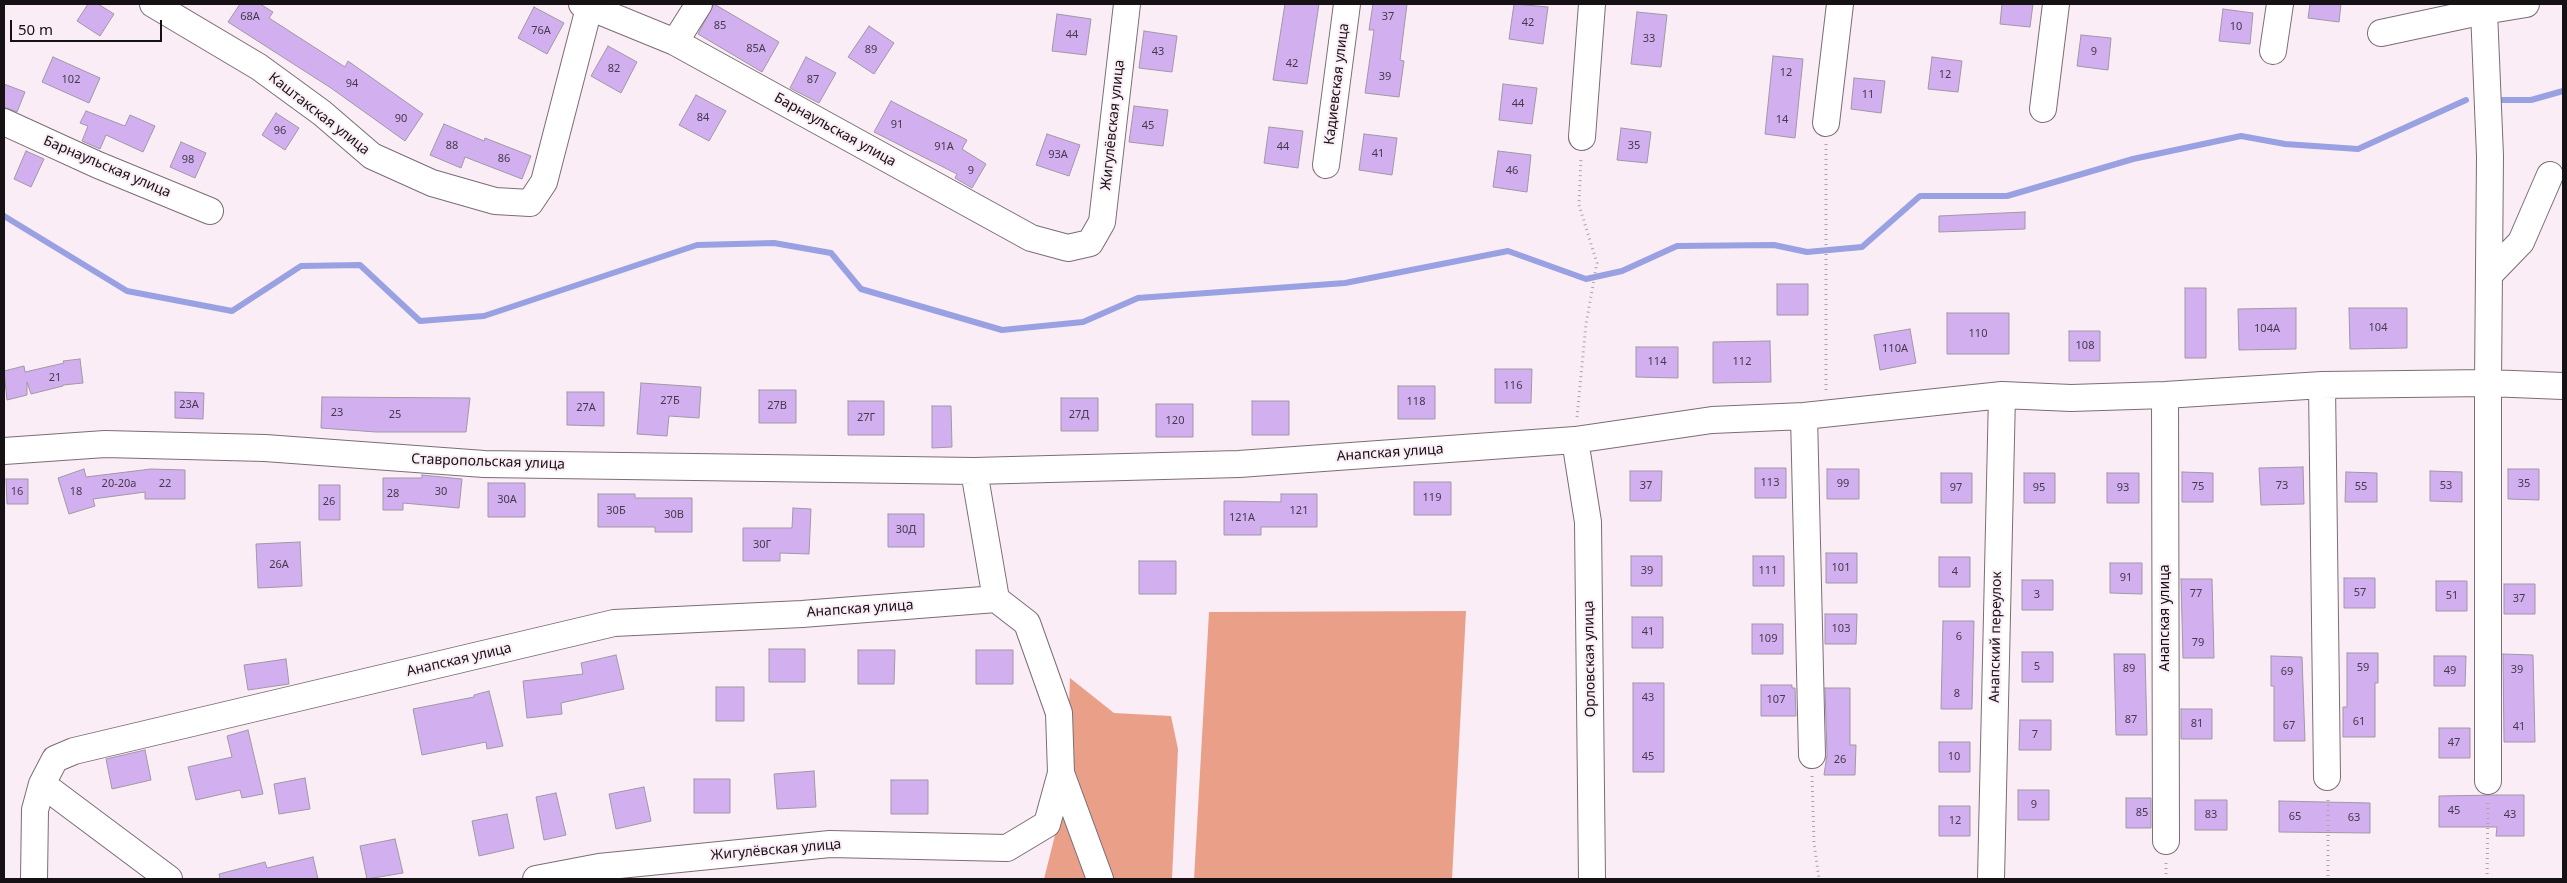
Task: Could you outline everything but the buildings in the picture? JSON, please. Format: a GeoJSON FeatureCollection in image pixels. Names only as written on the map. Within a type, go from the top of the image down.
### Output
{"type":"FeatureCollection","features":[{"type":"Feature","properties":{"kind":"street","name":"Каштакская улица"},"geometry":{"type":"LineString","coordinates":[[153,4],[259,67],[322,113],[372,156],[432,183],[495,201],[530,203],[544,182],[585,6]]}},
{"type":"Feature","properties":{"kind":"street"},"geometry":{"type":"LineString","coordinates":[[675,42],[699,4]]}},
{"type":"Feature","properties":{"kind":"street","name":"Жигулёвская улица"},"geometry":{"type":"LineString","coordinates":[[1090,242],[1102,222],[1127,4]]}},
{"type":"Feature","properties":{"kind":"street","name":"Кадиевская улица"},"geometry":{"type":"LineString","coordinates":[[1326,165],[1347,4]]}},
{"type":"Feature","properties":{"kind":"street"},"geometry":{"type":"LineString","coordinates":[[1582,137],[1592,4]]}},
{"type":"Feature","properties":{"kind":"street"},"geometry":{"type":"LineString","coordinates":[[1826,124],[1840,4]]}},
{"type":"Feature","properties":{"kind":"street"},"geometry":{"type":"LineString","coordinates":[[2043,109],[2056,4]]}},
{"type":"Feature","properties":{"kind":"street"},"geometry":{"type":"LineString","coordinates":[[2273,51],[2280,4]]}},
{"type":"Feature","properties":{"kind":"street"},"geometry":{"type":"LineString","coordinates":[[2381,34],[2485,7],[2526,4]]}},
{"type":"Feature","properties":{"kind":"street","name":"Барнаульская улица"},"geometry":{"type":"LineString","coordinates":[[585,6],[675,42],[1031,238],[1068,248],[1090,242]]}},
{"type":"Feature","properties":{"kind":"street"},"geometry":{"type":"LineString","coordinates":[[2485,7],[2490,156],[2488,781]]}},
{"type":"Feature","properties":{"kind":"street","name":"Барнаульская улица"},"geometry":{"type":"LineString","coordinates":[[4,122],[98,165],[210,211]]}},
{"type":"Feature","properties":{"kind":"street"},"geometry":{"type":"LineString","coordinates":[[2489,275],[2521,242],[2550,175]]}},
{"type":"Feature","properties":{"kind":"street","name":"Анапская улица"},"geometry":{"type":"LineString","coordinates":[[974,471],[1239,464],[1575,440],[1712,420],[1815,415],[2002,396],[2071,398],[2165,396],[2322,385],[2488,383],[2563,386]]}},
{"type":"Feature","properties":{"kind":"street"},"geometry":{"type":"LineString","coordinates":[[2322,385],[2327,777]]}},
{"type":"Feature","properties":{"kind":"street","name":"Анапский переулок"},"geometry":{"type":"LineString","coordinates":[[1991,879],[2002,396]]}},
{"type":"Feature","properties":{"kind":"street","name":"Анапская улица"},"geometry":{"type":"LineString","coordinates":[[2165,396],[2166,841]]}},
{"type":"Feature","properties":{"kind":"street"},"geometry":{"type":"LineString","coordinates":[[1812,756],[1815,415]]}},
{"type":"Feature","properties":{"kind":"street","name":"Орловская улица"},"geometry":{"type":"LineString","coordinates":[[1575,440],[1588,522],[1592,879]]}},
{"type":"Feature","properties":{"kind":"street","name":"Ставропольская улица"},"geometry":{"type":"LineString","coordinates":[[4,451],[105,444],[265,448],[484,464],[974,471]]}},
{"type":"Feature","properties":{"kind":"street"},"geometry":{"type":"LineString","coordinates":[[974,471],[996,599],[1027,623],[1059,713],[1061,773],[1100,879]]}},
{"type":"Feature","properties":{"kind":"street","name":"Анапская улица"},"geometry":{"type":"LineString","coordinates":[[34,879],[35,810],[42,784],[55,759],[74,751],[614,623],[802,614],[996,599]]}},
{"type":"Feature","properties":{"kind":"street","name":"Жигулёвская улица"},"geometry":{"type":"LineString","coordinates":[[536,879],[599,867],[830,844],[1007,848],[1047,824],[1061,773]]}},
{"type":"Feature","properties":{"kind":"street"},"geometry":{"type":"LineString","coordinates":[[42,784],[169,879]]}},
{"type":"Feature","properties":{"kind":"path"},"geometry":{"type":"LineString","coordinates":[[1815,415],[1826,264],[1826,124]]}},
{"type":"Feature","properties":{"kind":"path"},"geometry":{"type":"LineString","coordinates":[[1575,440],[1586,324],[1597,263],[1578,205],[1582,137]]}},
{"type":"Feature","properties":{"kind":"path"},"geometry":{"type":"LineString","coordinates":[[1812,756],[1814,843],[1819,879]]}},
{"type":"Feature","properties":{"kind":"path"},"geometry":{"type":"LineString","coordinates":[[2327,777],[2328,879]]}},
{"type":"Feature","properties":{"kind":"path"},"geometry":{"type":"LineString","coordinates":[[2487,879],[2488,781]]}},
{"type":"Feature","properties":{"kind":"shaded area"},"geometry":{"type":"Polygon","coordinates":[[[1466,611],[1452,879],[1194,879],[1209,612],[1466,611]]]}},
{"type":"Feature","properties":{"kind":"shaded area"},"geometry":{"type":"Polygon","coordinates":[[[1070,678],[1114,713],[1171,716],[1178,749],[1172,879],[1044,879],[1056,831],[1067,756],[1070,678]]]}},
{"type":"Feature","properties":{"kind":"waterway"},"geometry":{"type":"LineString","coordinates":[[2502,100],[2531,100],[2563,91]]}},
{"type":"Feature","properties":{"kind":"waterway"},"geometry":{"type":"LineString","coordinates":[[4,216],[127,291],[232,311],[301,266],[360,265],[420,321],[484,316],[697,245],[774,243],[831,253],[861,289],[1002,330],[1083,322],[1138,298],[1345,283],[1508,251],[1586,279],[1622,271],[1677,246],[1774,245],[1807,252],[1862,247],[1920,196],[2007,196],[2133,159],[2241,136],[2285,144],[2358,149],[2466,100]]}}]}
